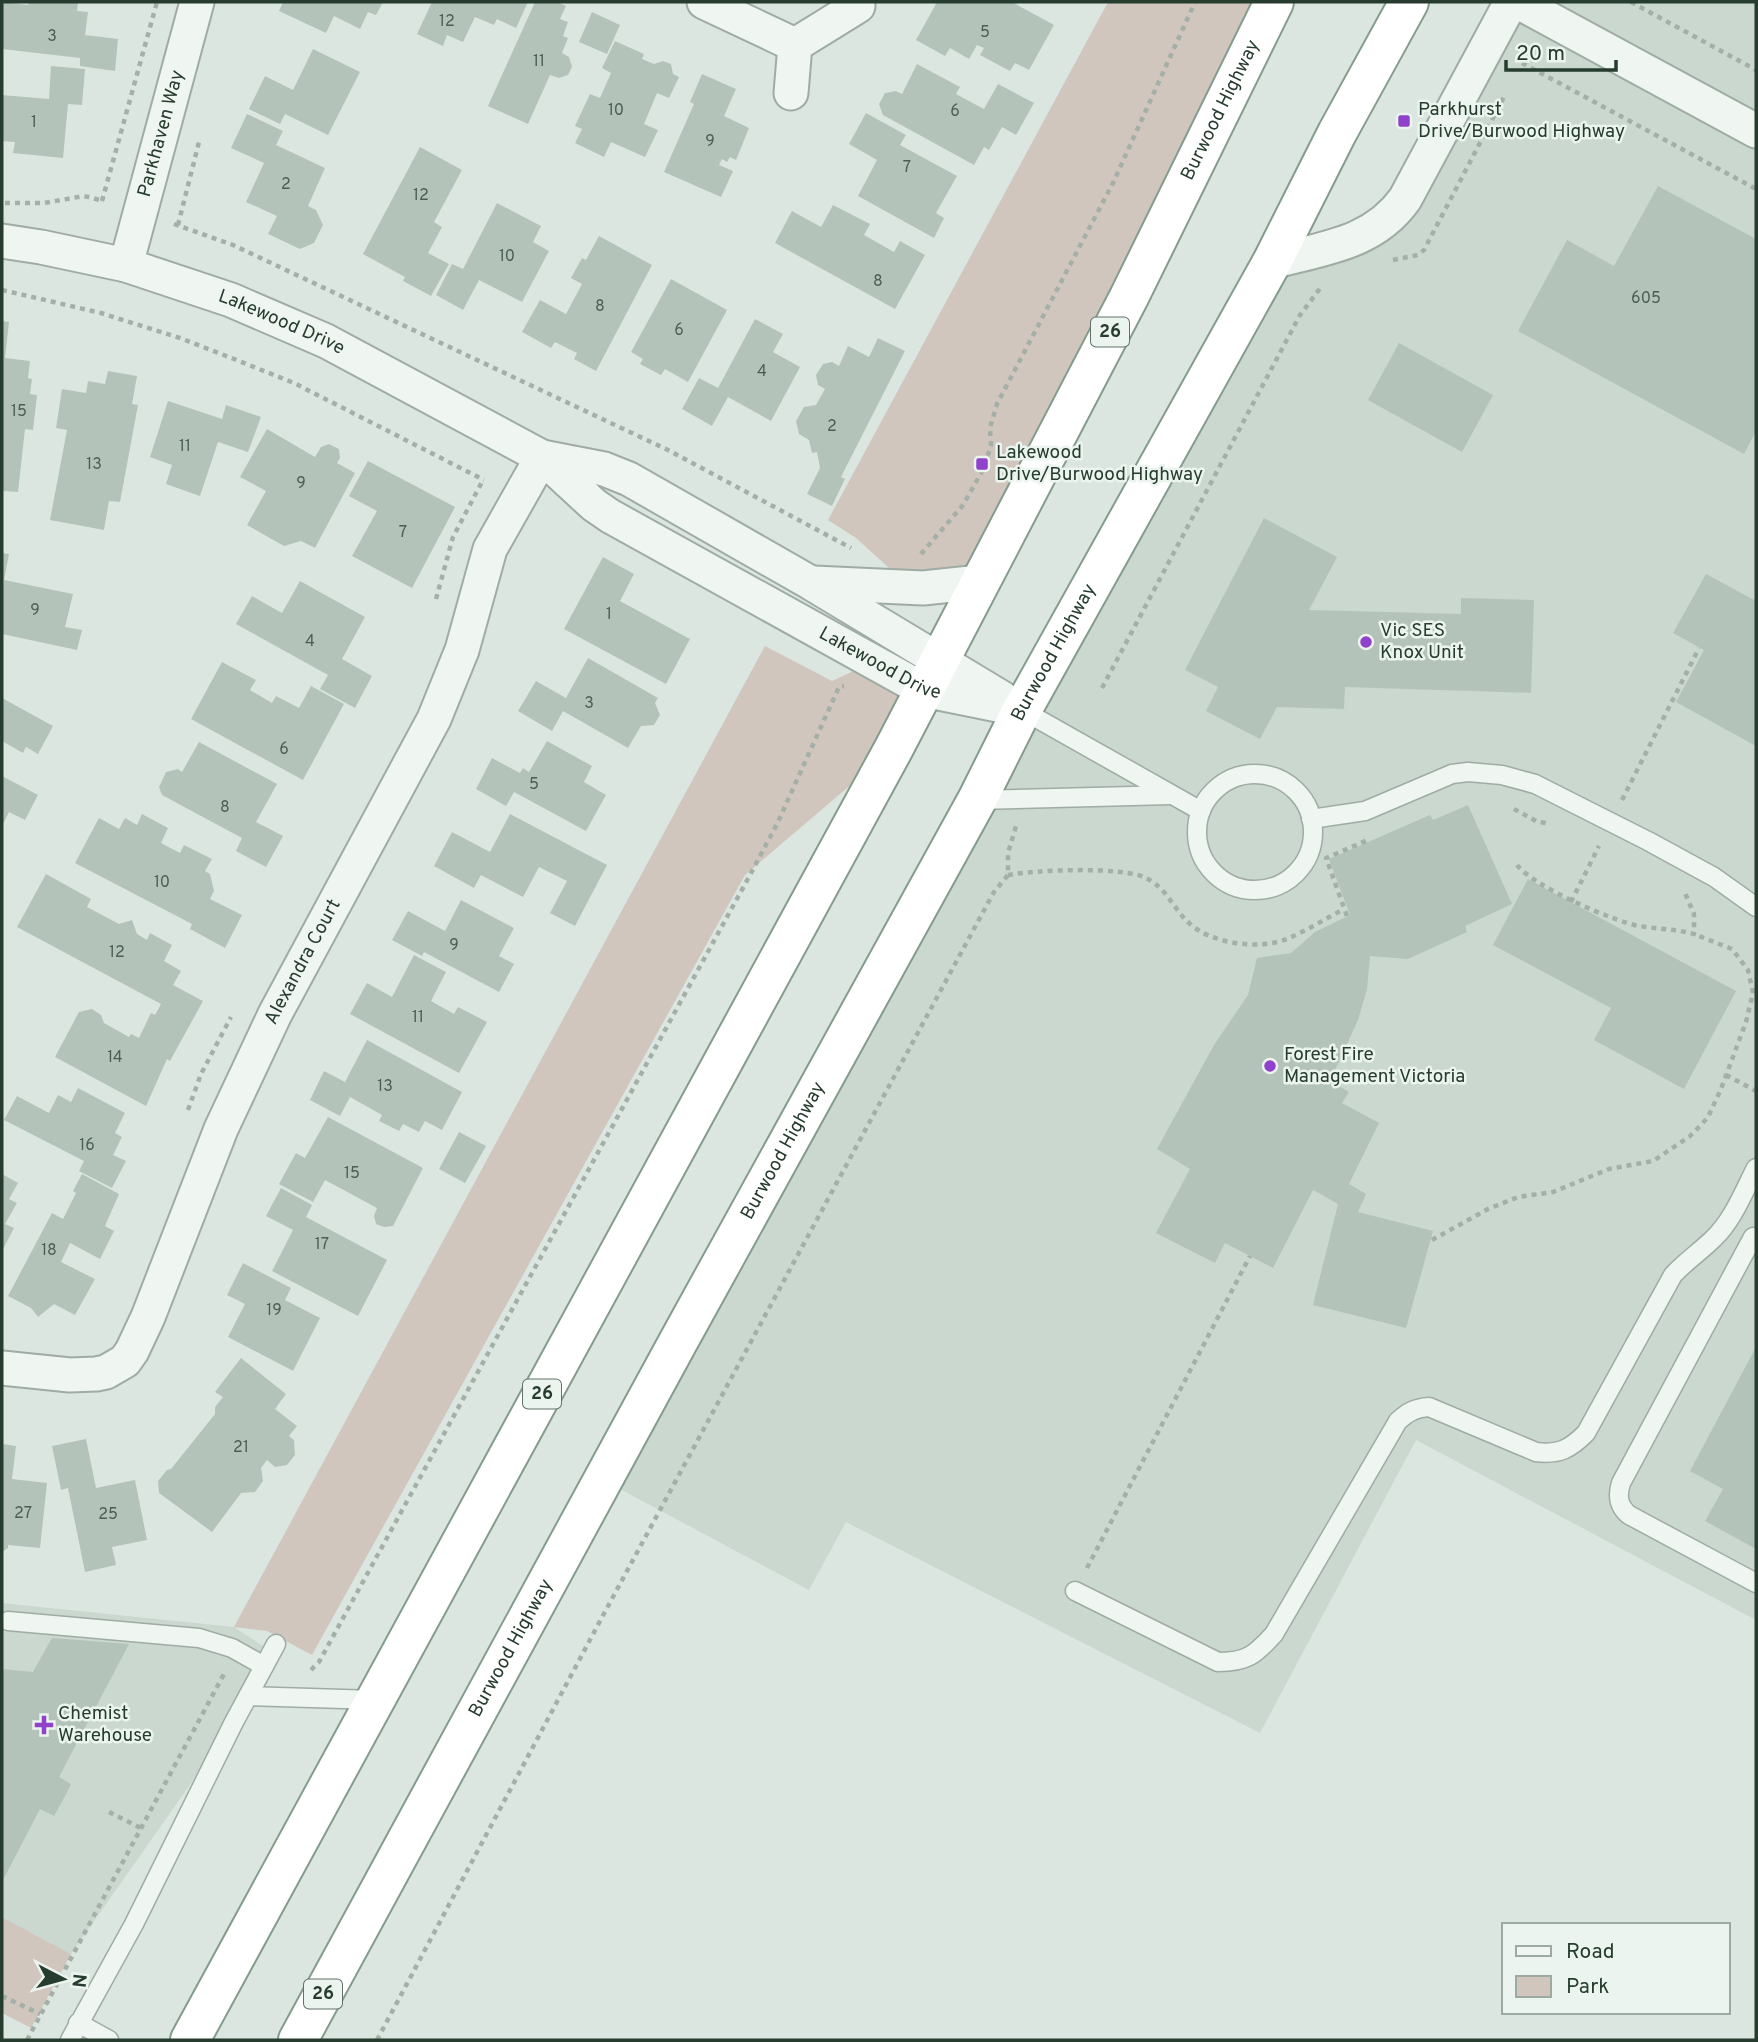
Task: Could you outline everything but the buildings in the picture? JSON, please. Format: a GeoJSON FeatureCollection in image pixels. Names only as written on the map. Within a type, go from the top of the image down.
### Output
{"type":"FeatureCollection","features":[{"type":"Feature","properties":{"kind":"highway","name":"Burwood Highway"},"geometry":{"type":"LineString","coordinates":[[190,2040],[932,675],[1129,297],[1274,2]]}},
{"type":"Feature","properties":{"kind":"highway","name":"Burwood Highway"},"geometry":{"type":"LineString","coordinates":[[298,2040],[977,800],[1022,710],[1272,262],[1337,134],[1409,2]]}},
{"type":"Feature","properties":{"kind":"street","name":"Parkhaven Way"},"geometry":{"type":"LineString","coordinates":[[125,265],[197,2]]}},
{"type":"Feature","properties":{"kind":"street"},"geometry":{"type":"LineString","coordinates":[[704,2],[795,45]]}},
{"type":"Feature","properties":{"kind":"street"},"geometry":{"type":"LineString","coordinates":[[1272,262],[1365,236],[1394,215],[1511,2]]}},
{"type":"Feature","properties":{"kind":"street"},"geometry":{"type":"LineString","coordinates":[[1518,2],[1756,131]]}},
{"type":"Feature","properties":{"kind":"street"},"geometry":{"type":"LineString","coordinates":[[795,45],[858,6]]}},
{"type":"Feature","properties":{"kind":"street"},"geometry":{"type":"LineString","coordinates":[[790,93],[795,45]]}},
{"type":"Feature","properties":{"kind":"street","name":"Lakewood Drive"},"geometry":{"type":"LineString","coordinates":[[2,241],[54,249],[125,265],[230,300],[326,341],[542,457],[594,505],[610,516],[932,675],[1022,710]]}},
{"type":"Feature","properties":{"kind":"street","name":"Lakewood Drive"},"geometry":{"type":"LineString","coordinates":[[542,457],[604,469],[629,479],[811,583],[932,675]]}},
{"type":"Feature","properties":{"kind":"street","name":"Alexandra Court"},"geometry":{"type":"LineString","coordinates":[[2,1368],[70,1376],[96,1374],[106,1372],[125,1361],[132,1351],[148,1317],[221,1129],[275,1014],[434,719],[462,650],[490,549],[542,457]]}},
{"type":"Feature","properties":{"kind":"street","name":"Lakewood Drive"},"geometry":{"type":"LineString","coordinates":[[811,583],[923,588],[980,582]]}},
{"type":"Feature","properties":{"kind":"lane"},"geometry":{"type":"LineString","coordinates":[[1022,710],[1201,811]]}},
{"type":"Feature","properties":{"kind":"lane"},"geometry":{"type":"LineString","coordinates":[[1311,819],[1365,811],[1452,775],[1468,772],[1502,775],[1535,784],[1648,841],[1698,867],[1756,907]]}},
{"type":"Feature","properties":{"kind":"lane"},"geometry":{"type":"LineString","coordinates":[[1255,774],[1273,777],[1290,786],[1303,799],[1311,819],[1313,834],[1309,853],[1300,869],[1286,881],[1270,889],[1251,891],[1233,886],[1217,877],[1199,848],[1196,832],[1201,811],[1207,799],[1220,786],[1237,777],[1255,774]]}},
{"type":"Feature","properties":{"kind":"lane"},"geometry":{"type":"LineString","coordinates":[[977,800],[1171,795]]}},
{"type":"Feature","properties":{"kind":"lane"},"geometry":{"type":"LineString","coordinates":[[1075,1591],[1219,1662],[1239,1662],[1257,1653],[1273,1634],[1398,1421],[1407,1412],[1429,1408],[1536,1452],[1553,1454],[1570,1449],[1586,1433],[1674,1275],[1689,1258],[1715,1238],[1727,1222],[1756,1168]]}},
{"type":"Feature","properties":{"kind":"lane"},"geometry":{"type":"LineString","coordinates":[[1727,1222],[1755,1238],[1618,1492],[1619,1503],[1629,1515],[1756,1583]]}},
{"type":"Feature","properties":{"kind":"lane"},"geometry":{"type":"LineString","coordinates":[[8,1620],[198,1638],[265,1664]]}},
{"type":"Feature","properties":{"kind":"lane"},"geometry":{"type":"LineString","coordinates":[[70,2040],[134,1924],[276,1644]]}},
{"type":"Feature","properties":{"kind":"lane"},"geometry":{"type":"LineString","coordinates":[[248,1696],[376,1700]]}},
{"type":"Feature","properties":{"kind":"lane"},"geometry":{"type":"LineString","coordinates":[[78,2023],[109,2040]]}},
{"type":"Feature","properties":{"kind":"path"},"geometry":{"type":"LineString","coordinates":[[102,201],[157,2]]}},
{"type":"Feature","properties":{"kind":"path"},"geometry":{"type":"LineString","coordinates":[[918,560],[923,549],[963,505],[984,468],[991,445],[990,428],[997,404],[1113,183],[1195,2]]}},
{"type":"Feature","properties":{"kind":"path"},"geometry":{"type":"LineString","coordinates":[[1631,2],[1756,70]]}},
{"type":"Feature","properties":{"kind":"path"},"geometry":{"type":"LineString","coordinates":[[1516,75],[1526,54]]}},
{"type":"Feature","properties":{"kind":"path"},"geometry":{"type":"LineString","coordinates":[[1522,63],[1756,189]]}},
{"type":"Feature","properties":{"kind":"path"},"geometry":{"type":"LineString","coordinates":[[1384,261],[1419,255],[1424,250],[1509,86]]}},
{"type":"Feature","properties":{"kind":"path"},"geometry":{"type":"LineString","coordinates":[[2,203],[44,203],[77,196],[110,203]]}},
{"type":"Feature","properties":{"kind":"path"},"geometry":{"type":"LineString","coordinates":[[169,222],[233,245],[629,431],[853,550],[860,551]]}},
{"type":"Feature","properties":{"kind":"path"},"geometry":{"type":"LineString","coordinates":[[1102,688],[1300,315],[1319,289],[1329,281]]}},
{"type":"Feature","properties":{"kind":"path"},"geometry":{"type":"LineString","coordinates":[[2,290],[102,313],[234,359],[294,383],[492,484]]}},
{"type":"Feature","properties":{"kind":"path"},"geometry":{"type":"LineString","coordinates":[[1619,806],[1699,648]]}},
{"type":"Feature","properties":{"kind":"path"},"geometry":{"type":"LineString","coordinates":[[265,1664],[304,1671],[312,1670],[319,1662],[777,824],[839,687],[847,686]]}},
{"type":"Feature","properties":{"kind":"path"},"geometry":{"type":"LineString","coordinates":[[1506,804],[1542,824],[1559,823]]}},
{"type":"Feature","properties":{"kind":"path"},"geometry":{"type":"LineString","coordinates":[[377,2040],[606,1609],[982,914],[994,892],[1008,875],[1008,853],[1016,825]]}},
{"type":"Feature","properties":{"kind":"path"},"geometry":{"type":"LineString","coordinates":[[1347,916],[1326,858],[1375,837]]}},
{"type":"Feature","properties":{"kind":"path"},"geometry":{"type":"LineString","coordinates":[[1572,901],[1602,840]]}},
{"type":"Feature","properties":{"kind":"path"},"geometry":{"type":"LineString","coordinates":[[1432,1240],[1488,1209],[1518,1197],[1553,1192],[1609,1169],[1653,1161],[1689,1137],[1708,1117],[1751,1006],[1752,981],[1742,961],[1732,949],[1694,934],[1623,922],[1572,901],[1531,878],[1517,864]]}},
{"type":"Feature","properties":{"kind":"path"},"geometry":{"type":"LineString","coordinates":[[1008,875],[1115,870],[1140,874],[1166,892],[1182,915],[1200,931],[1223,940],[1247,944],[1286,939],[1344,909]]}},
{"type":"Feature","properties":{"kind":"path"},"geometry":{"type":"LineString","coordinates":[[1681,887],[1694,914],[1694,934]]}},
{"type":"Feature","properties":{"kind":"path"},"geometry":{"type":"LineString","coordinates":[[1726,1075],[1756,1091]]}},
{"type":"Feature","properties":{"kind":"path"},"geometry":{"type":"LineString","coordinates":[[1075,1591],[1250,1256]]}},
{"type":"Feature","properties":{"kind":"path"},"geometry":{"type":"LineString","coordinates":[[27,2040],[236,1651]]}},
{"type":"Feature","properties":{"kind":"path"},"geometry":{"type":"LineString","coordinates":[[109,1812],[141,1828]]}},
{"type":"Feature","properties":{"kind":"path"},"geometry":{"type":"LineString","coordinates":[[2,1996],[40,2014]]}},
{"type":"Feature","properties":{"kind":"shaded area"},"geometry":{"type":"Polygon","coordinates":[[[1511,2],[1756,2],[1756,1620],[1416,1440],[1260,1733],[846,1522],[809,1590],[603,1480],[1272,262],[1365,236],[1511,2]]]}},
{"type":"Feature","properties":{"kind":"shaded area"},"geometry":{"type":"Polygon","coordinates":[[[2,1603],[234,1627],[263,1646],[257,1655],[264,1666],[234,1722],[71,1954],[2,1917],[2,1603]]]}},
{"type":"Feature","properties":{"kind":"green space"},"geometry":{"type":"Polygon","coordinates":[[[1108,2],[1274,2],[980,582],[910,587],[856,538],[828,520],[1108,2]]]}},
{"type":"Feature","properties":{"kind":"green space"},"geometry":{"type":"Polygon","coordinates":[[[765,646],[832,681],[873,662],[924,690],[894,748],[745,875],[312,1655],[267,1631],[234,1627],[765,646]]]}},
{"type":"Feature","properties":{"kind":"green space"},"geometry":{"type":"Polygon","coordinates":[[[2,1917],[71,1954],[31,2028],[2,2013],[2,1917]]]}},
{"type":"Feature","properties":{"kind":"place","name":"Parkhurst Drive/Burwood Highway"},"geometry":{"type":"Point","coordinates":[1404,121]}},
{"type":"Feature","properties":{"kind":"place","name":"Lakewood Drive/Burwood Highway"},"geometry":{"type":"Point","coordinates":[982,464]}},
{"type":"Feature","properties":{"kind":"place","name":"Vic SES Knox Unit"},"geometry":{"type":"Point","coordinates":[1366,642]}},
{"type":"Feature","properties":{"kind":"place","name":"Forest Fire Management Victoria"},"geometry":{"type":"Point","coordinates":[1270,1066]}},
{"type":"Feature","properties":{"kind":"place","name":"Chemist Warehouse"},"geometry":{"type":"Point","coordinates":[44,1725]}}]}
